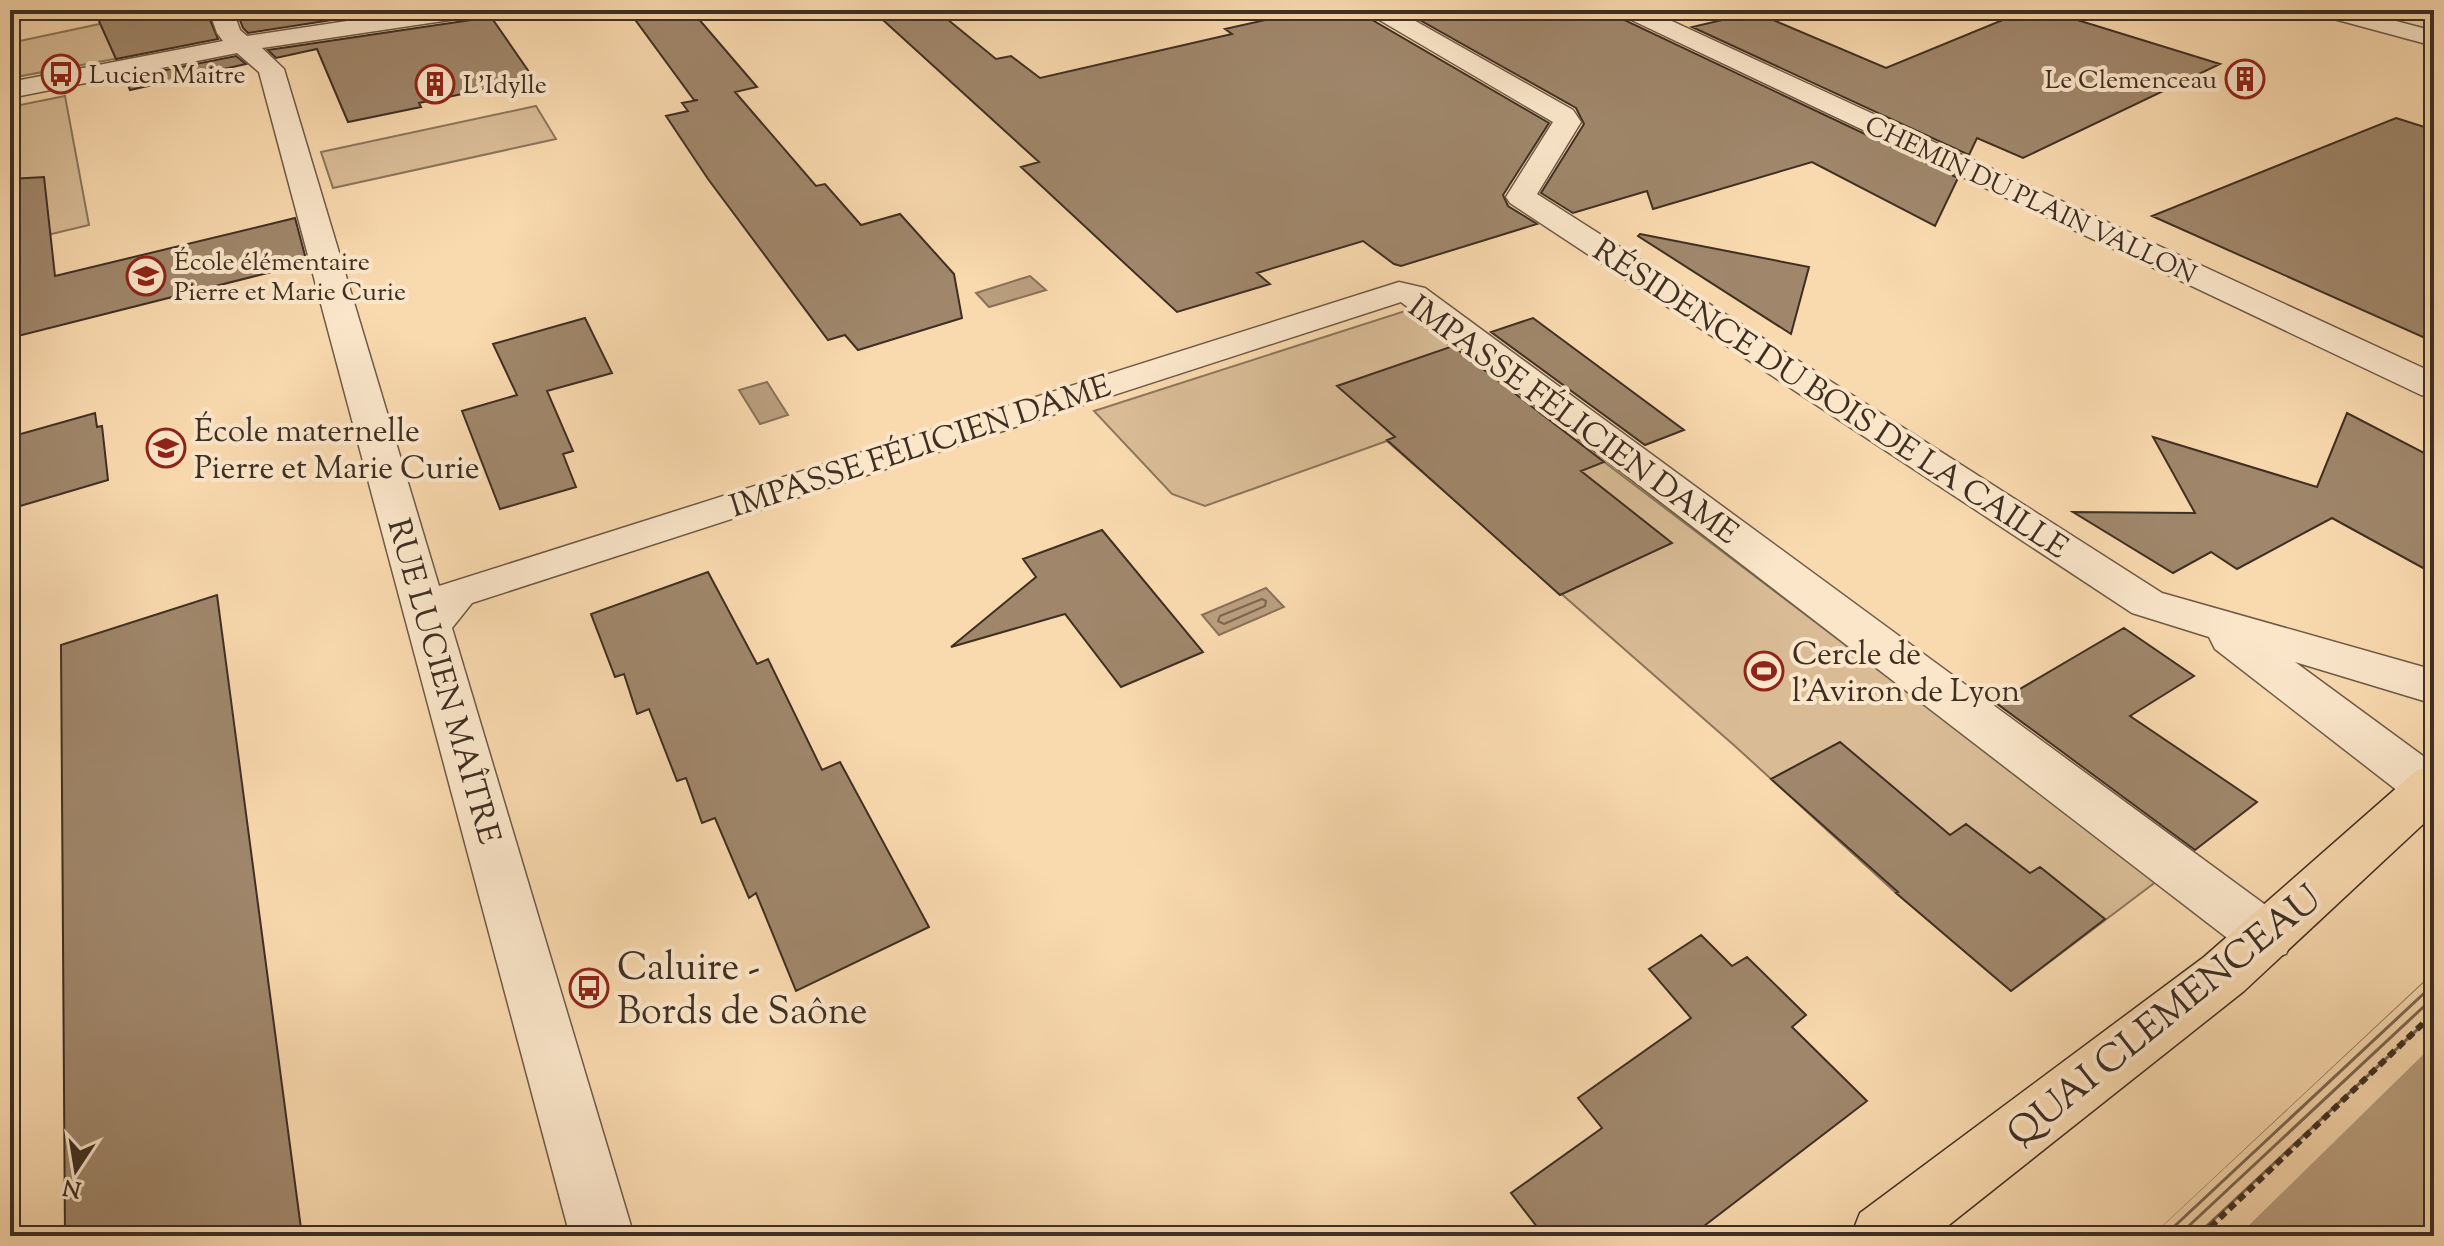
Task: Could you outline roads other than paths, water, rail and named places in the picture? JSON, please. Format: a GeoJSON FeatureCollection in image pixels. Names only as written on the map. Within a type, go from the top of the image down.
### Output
{"type":"FeatureCollection","features":[{"type":"Feature","properties":{"kind":"main road","name":"QUAI CLEMENCEAU"},"geometry":{"type":"LineString","coordinates":[[1883,1236],[2224,974],[2432,786]]}},
{"type":"Feature","properties":{"kind":"street","name":"RUE LUCIEN MAÎTRE"},"geometry":{"type":"LineString","coordinates":[[221,10],[229,33],[271,69],[602,1236]]}},
{"type":"Feature","properties":{"kind":"street"},"geometry":{"type":"LineString","coordinates":[[10,90],[244,44],[470,10]]}},
{"type":"Feature","properties":{"kind":"street","name":"RÉSIDENCE DU BOIS DE LA CAILLE"},"geometry":{"type":"LineString","coordinates":[[1379,10],[1563,116],[1567,122],[1521,197],[2147,603],[2434,687]]}},
{"type":"Feature","properties":{"kind":"street","name":"CHEMIN DU PLAIN VALLON"},"geometry":{"type":"LineString","coordinates":[[1629,10],[2434,387]]}},
{"type":"Feature","properties":{"kind":"street"},"geometry":{"type":"LineString","coordinates":[[2327,10],[2434,39]]}},
{"type":"Feature","properties":{"kind":"street","name":"IMPASSE FÉLICIEN DAME"},"geometry":{"type":"LineString","coordinates":[[429,625],[457,593],[1399,292],[1413,295],[2267,937]]}},
{"type":"Feature","properties":{"kind":"street"},"geometry":{"type":"LineString","coordinates":[[2210,622],[2432,786]]}},
{"type":"Feature","properties":{"kind":"water"},"geometry":{"type":"Polygon","coordinates":[[[1030,276],[1046,290],[989,307],[976,293],[1030,276]]]}},
{"type":"Feature","properties":{"kind":"water"},"geometry":{"type":"Polygon","coordinates":[[[767,382],[788,415],[760,424],[739,390],[767,382]]]}},
{"type":"Feature","properties":{"kind":"water"},"geometry":{"type":"Polygon","coordinates":[[[1266,588],[1284,607],[1219,635],[1202,615],[1266,588]]]}},
{"type":"Feature","properties":{"kind":"water"},"geometry":{"type":"Polygon","coordinates":[[[2434,973],[2434,1236],[2153,1236],[2434,973]]]}},
{"type":"Feature","properties":{"kind":"place","name":"Lucien Maitre"},"geometry":{"type":"Point","coordinates":[61,74]}},
{"type":"Feature","properties":{"kind":"place","name":"Le Clemenceau"},"geometry":{"type":"Point","coordinates":[2245,79]}},
{"type":"Feature","properties":{"kind":"place","name":"L'Idylle"},"geometry":{"type":"Point","coordinates":[435,84]}},
{"type":"Feature","properties":{"kind":"place","name":"École élémentaire Pierre et Marie Curie"},"geometry":{"type":"Point","coordinates":[146,276]}},
{"type":"Feature","properties":{"kind":"place","name":"École maternelle Pierre et Marie Curie"},"geometry":{"type":"Point","coordinates":[166,448]}},
{"type":"Feature","properties":{"kind":"place","name":"Cercle de l'Aviron de Lyon"},"geometry":{"type":"Point","coordinates":[1764,671]}},
{"type":"Feature","properties":{"kind":"place","name":"Caluire - Bords de Saône"},"geometry":{"type":"Point","coordinates":[589,988]}}]}
